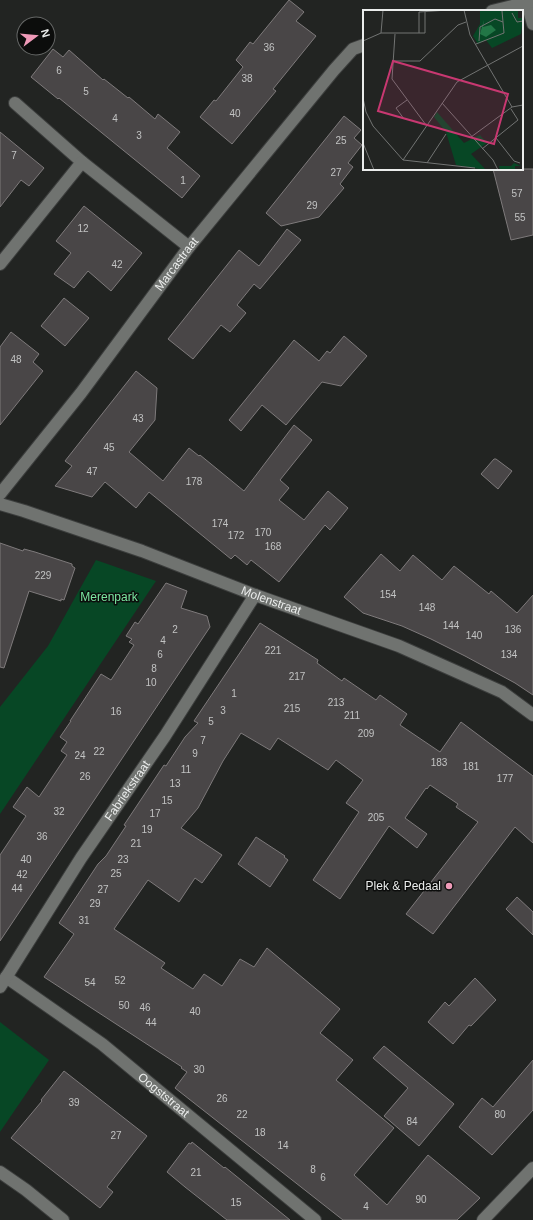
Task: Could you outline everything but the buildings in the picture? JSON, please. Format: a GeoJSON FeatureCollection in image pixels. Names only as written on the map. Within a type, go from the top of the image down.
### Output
{"type":"FeatureCollection","features":[{"type":"Feature","properties":{"kind":"street"},"geometry":{"type":"LineString","coordinates":[[496,10],[530,2],[533,24]]}},
{"type":"Feature","properties":{"kind":"street","name":"Marcastraat"},"geometry":{"type":"LineString","coordinates":[[0,494],[81,393],[189,247],[334,70],[353,49],[363,44]]}},
{"type":"Feature","properties":{"kind":"street"},"geometry":{"type":"LineString","coordinates":[[15,103],[82,162],[189,247]]}},
{"type":"Feature","properties":{"kind":"street"},"geometry":{"type":"LineString","coordinates":[[0,264],[82,162]]}},
{"type":"Feature","properties":{"kind":"street","name":"Molenstraat"},"geometry":{"type":"LineString","coordinates":[[0,504],[142,551],[255,595],[399,646],[502,692],[533,715]]}},
{"type":"Feature","properties":{"kind":"street","name":"Fabriekstraat"},"geometry":{"type":"LineString","coordinates":[[3,982],[81,858],[165,736],[255,595]]}},
{"type":"Feature","properties":{"kind":"street","name":"Oogststraat"},"geometry":{"type":"LineString","coordinates":[[3,982],[102,1044],[316,1220]]}},
{"type":"Feature","properties":{"kind":"street"},"geometry":{"type":"LineString","coordinates":[[483,1220],[533,1168]]}},
{"type":"Feature","properties":{"kind":"street"},"geometry":{"type":"LineString","coordinates":[[0,1172],[26,1190],[63,1220]]}},
{"type":"Feature","properties":{"kind":"green space","name":"Merenpark"},"geometry":{"type":"Polygon","coordinates":[[[96,560],[156,581],[0,814],[0,707],[48,646],[96,560]]]}},
{"type":"Feature","properties":{"kind":"green space"},"geometry":{"type":"Polygon","coordinates":[[[0,1022],[49,1060],[0,1132],[0,1022]]]}},
{"type":"Feature","properties":{"kind":"place","name":"Plek & Pedaal"},"geometry":{"type":"Point","coordinates":[449,886]}}]}
